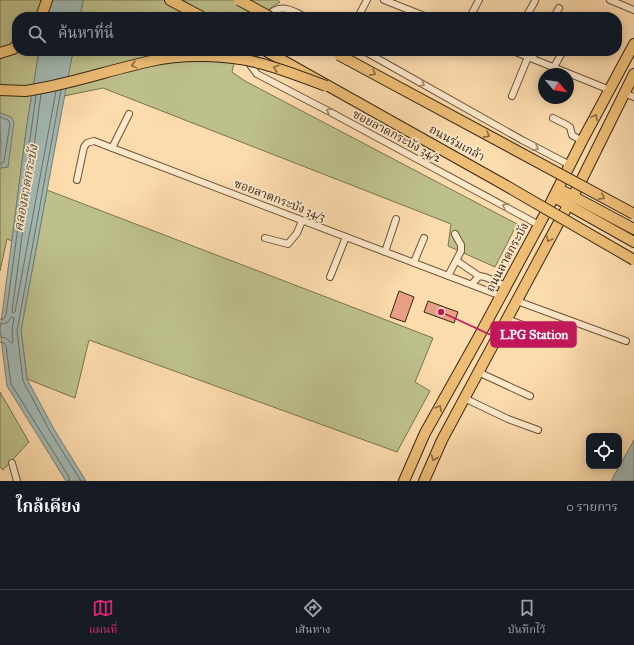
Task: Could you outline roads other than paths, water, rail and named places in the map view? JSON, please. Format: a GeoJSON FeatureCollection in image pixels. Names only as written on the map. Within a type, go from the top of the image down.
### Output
{"type":"FeatureCollection","features":[{"type":"Feature","properties":{"kind":"main road"},"geometry":{"type":"LineString","coordinates":[[43,12],[47,0]]}},
{"type":"Feature","properties":{"kind":"main road"},"geometry":{"type":"LineString","coordinates":[[170,0],[193,12]]}},
{"type":"Feature","properties":{"kind":"main road"},"geometry":{"type":"LineString","coordinates":[[239,0],[260,12]]}},
{"type":"Feature","properties":{"kind":"main road","name":"ถนนลาดกระบัง"},"geometry":{"type":"LineString","coordinates":[[404,481],[425,432],[501,296],[634,44]]}},
{"type":"Feature","properties":{"kind":"main road"},"geometry":{"type":"LineString","coordinates":[[0,53],[12,49]]}},
{"type":"Feature","properties":{"kind":"main road","name":"ถนนร่มเกล้า"},"geometry":{"type":"LineString","coordinates":[[275,56],[503,184],[634,260]]}},
{"type":"Feature","properties":{"kind":"main road","name":"ถนนร่มเกล้า"},"geometry":{"type":"LineString","coordinates":[[341,56],[634,214]]}},
{"type":"Feature","properties":{"kind":"main road"},"geometry":{"type":"LineString","coordinates":[[0,90],[25,91],[48,88],[152,60],[180,57],[212,57],[262,64],[326,86]]}},
{"type":"Feature","properties":{"kind":"main road"},"geometry":{"type":"LineString","coordinates":[[424,481],[442,440],[573,196],[634,74]]}},
{"type":"Feature","properties":{"kind":"main road"},"geometry":{"type":"LineString","coordinates":[[556,193],[573,196],[634,229]]}},
{"type":"Feature","properties":{"kind":"main road"},"geometry":{"type":"LineString","coordinates":[[556,193],[567,205],[634,242]]}},
{"type":"Feature","properties":{"kind":"main road"},"geometry":{"type":"LineString","coordinates":[[425,432],[442,440]]}},
{"type":"Feature","properties":{"kind":"street"},"geometry":{"type":"LineString","coordinates":[[361,12],[367,0]]}},
{"type":"Feature","properties":{"kind":"street"},"geometry":{"type":"LineString","coordinates":[[384,0],[414,12]]}},
{"type":"Feature","properties":{"kind":"street"},"geometry":{"type":"LineString","coordinates":[[473,12],[479,0]]}},
{"type":"Feature","properties":{"kind":"street"},"geometry":{"type":"LineString","coordinates":[[529,12],[535,1]]}},
{"type":"Feature","properties":{"kind":"street"},"geometry":{"type":"LineString","coordinates":[[615,1],[634,10]]}},
{"type":"Feature","properties":{"kind":"street"},"geometry":{"type":"LineString","coordinates":[[557,12],[559,8]]}},
{"type":"Feature","properties":{"kind":"street"},"geometry":{"type":"LineString","coordinates":[[271,12],[277,9],[287,9],[296,12]]}},
{"type":"Feature","properties":{"kind":"street","name":"ซอยลาดกระบัง 34/2"},"geometry":{"type":"LineString","coordinates":[[248,56],[248,62],[257,74],[539,225]]}},
{"type":"Feature","properties":{"kind":"street"},"geometry":{"type":"LineString","coordinates":[[373,56],[522,140],[570,165]]}},
{"type":"Feature","properties":{"kind":"street"},"geometry":{"type":"LineString","coordinates":[[525,56],[610,90]]}},
{"type":"Feature","properties":{"kind":"street"},"geometry":{"type":"LineString","coordinates":[[554,67],[560,56]]}},
{"type":"Feature","properties":{"kind":"street"},"geometry":{"type":"LineString","coordinates":[[512,96],[530,58]]}},
{"type":"Feature","properties":{"kind":"street"},"geometry":{"type":"LineString","coordinates":[[624,93],[634,97]]}},
{"type":"Feature","properties":{"kind":"street"},"geometry":{"type":"LineString","coordinates":[[112,148],[129,114]]}},
{"type":"Feature","properties":{"kind":"street"},"geometry":{"type":"LineString","coordinates":[[553,118],[568,125],[572,135],[582,141]]}},
{"type":"Feature","properties":{"kind":"street","name":"ซอยลาดกระบัง 34/3"},"geometry":{"type":"LineString","coordinates":[[78,180],[84,147],[87,143],[94,141],[501,296]]}},
{"type":"Feature","properties":{"kind":"street"},"geometry":{"type":"LineString","coordinates":[[385,252],[396,219]]}},
{"type":"Feature","properties":{"kind":"street"},"geometry":{"type":"LineString","coordinates":[[265,238],[288,244],[298,234],[302,220]]}},
{"type":"Feature","properties":{"kind":"street"},"geometry":{"type":"LineString","coordinates":[[448,276],[461,251],[461,245],[454,234]]}},
{"type":"Feature","properties":{"kind":"street"},"geometry":{"type":"LineString","coordinates":[[330,277],[346,237]]}},
{"type":"Feature","properties":{"kind":"street"},"geometry":{"type":"LineString","coordinates":[[414,262],[424,238]]}},
{"type":"Feature","properties":{"kind":"street"},"geometry":{"type":"LineString","coordinates":[[457,261],[479,276],[506,286]]}},
{"type":"Feature","properties":{"kind":"street"},"geometry":{"type":"LineString","coordinates":[[472,284],[479,276]]}},
{"type":"Feature","properties":{"kind":"street"},"geometry":{"type":"LineString","coordinates":[[517,301],[626,341]]}},
{"type":"Feature","properties":{"kind":"street"},"geometry":{"type":"LineString","coordinates":[[507,319],[546,334],[552,334],[559,331]]}},
{"type":"Feature","properties":{"kind":"street"},"geometry":{"type":"LineString","coordinates":[[478,372],[530,396]]}},
{"type":"Feature","properties":{"kind":"street"},"geometry":{"type":"LineString","coordinates":[[464,398],[508,419],[538,430]]}},
{"type":"Feature","properties":{"kind":"street"},"geometry":{"type":"LineString","coordinates":[[12,463],[17,481]]}},
{"type":"Feature","properties":{"kind":"water"},"geometry":{"type":"Polygon","coordinates":[[[47,0],[83,0],[81,12],[45,12],[47,0]]]}},
{"type":"Feature","properties":{"kind":"water","name":"คลองลาดกระบัง"},"geometry":{"type":"Polygon","coordinates":[[[38,56],[72,56],[21,330],[27,379],[55,431],[86,481],[66,481],[7,386],[0,330],[27,124],[38,56]]]}},
{"type":"Feature","properties":{"kind":"water"},"geometry":{"type":"Polygon","coordinates":[[[0,113],[11,117],[14,122],[8,167],[1,168],[0,113]]]}},
{"type":"Feature","properties":{"kind":"water"},"geometry":{"type":"Polygon","coordinates":[[[634,440],[634,481],[611,481],[618,469],[622,469],[622,461],[634,440]]]}},
{"type":"Feature","properties":{"kind":"place","name":"LPG Station"},"geometry":{"type":"Point","coordinates":[441,312]}}]}
